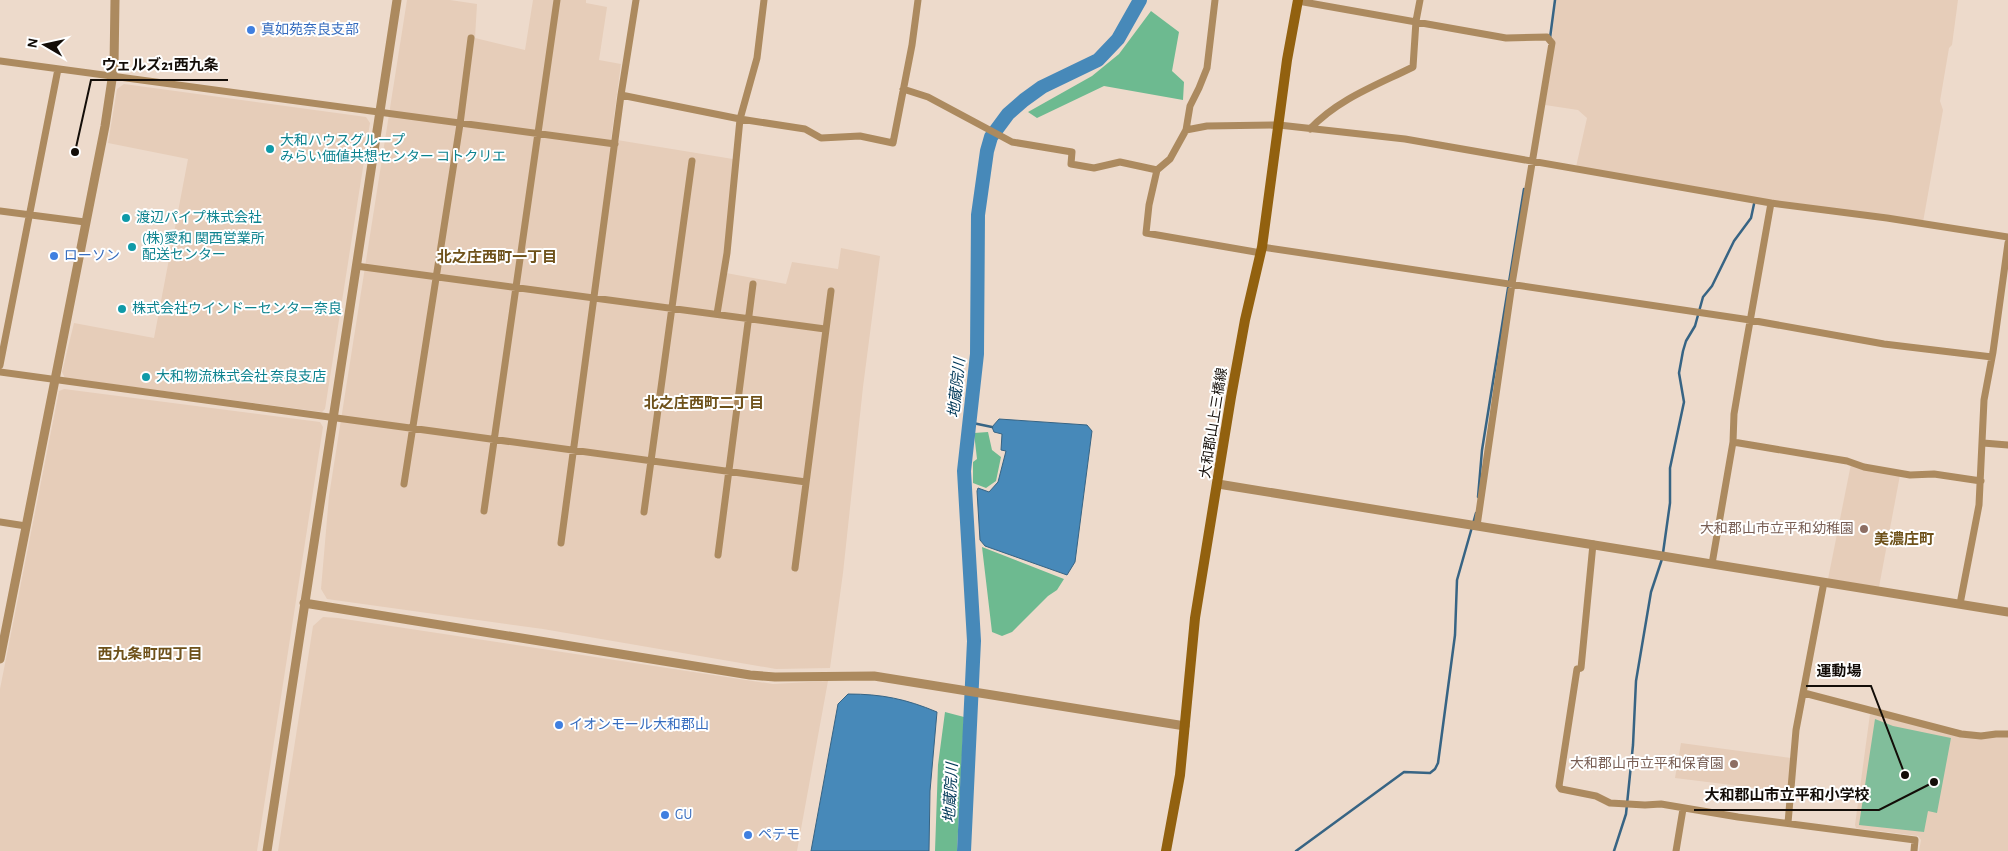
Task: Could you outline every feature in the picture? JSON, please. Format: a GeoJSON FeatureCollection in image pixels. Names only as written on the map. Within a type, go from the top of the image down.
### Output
{"type":"FeatureCollection","features":[{"type":"Feature","properties":{"kind":"main road","name":"大和郡山上三橋線"},"geometry":{"type":"LineString","coordinates":[[1166,851],[1180,775],[1195,618],[1243,330],[1262,250],[1287,60],[1298,0]]}},
{"type":"Feature","properties":{"kind":"street"},"geometry":{"type":"LineString","coordinates":[[0,659],[3,631],[26,526],[113,76],[115,0]]}},
{"type":"Feature","properties":{"kind":"street"},"geometry":{"type":"LineString","coordinates":[[267,851],[397,0]]}},
{"type":"Feature","properties":{"kind":"street"},"geometry":{"type":"LineString","coordinates":[[484,511],[557,0]]}},
{"type":"Feature","properties":{"kind":"street"},"geometry":{"type":"LineString","coordinates":[[561,543],[620,95],[636,0]]}},
{"type":"Feature","properties":{"kind":"street"},"geometry":{"type":"LineString","coordinates":[[717,314],[727,253],[740,119],[757,58],[764,0]]}},
{"type":"Feature","properties":{"kind":"street"},"geometry":{"type":"LineString","coordinates":[[620,95],[740,119],[804,129],[821,138],[860,136],[893,144],[912,45],[918,0]]}},
{"type":"Feature","properties":{"kind":"street"},"geometry":{"type":"LineString","coordinates":[[1214,0],[1207,68],[1190,106],[1186,130],[1170,159],[1157,170],[1149,206],[1146,234],[1509,283],[1750,320],[1884,344],[1992,357]]}},
{"type":"Feature","properties":{"kind":"street"},"geometry":{"type":"LineString","coordinates":[[1298,0],[1506,38],[1550,40],[1533,162],[1509,283],[1472,525]]}},
{"type":"Feature","properties":{"kind":"street"},"geometry":{"type":"LineString","coordinates":[[1310,129],[1337,105],[1413,68],[1416,21],[1420,0]]}},
{"type":"Feature","properties":{"kind":"street"},"geometry":{"type":"LineString","coordinates":[[404,484],[460,124],[471,38]]}},
{"type":"Feature","properties":{"kind":"street"},"geometry":{"type":"LineString","coordinates":[[0,61],[615,144]]}},
{"type":"Feature","properties":{"kind":"street"},"geometry":{"type":"LineString","coordinates":[[0,365],[58,69]]}},
{"type":"Feature","properties":{"kind":"street"},"geometry":{"type":"LineString","coordinates":[[903,89],[928,97],[1012,142],[1072,152],[1071,164],[1094,168],[1120,162],[1157,170]]}},
{"type":"Feature","properties":{"kind":"street"},"geometry":{"type":"LineString","coordinates":[[1186,130],[1207,126],[1279,125],[1405,139],[1771,203],[1889,218],[2008,237]]}},
{"type":"Feature","properties":{"kind":"street"},"geometry":{"type":"LineString","coordinates":[[644,512],[692,161]]}},
{"type":"Feature","properties":{"kind":"street"},"geometry":{"type":"LineString","coordinates":[[1712,564],[1734,442],[1734,414],[1771,203]]}},
{"type":"Feature","properties":{"kind":"street"},"geometry":{"type":"LineString","coordinates":[[0,211],[85,222]]}},
{"type":"Feature","properties":{"kind":"street"},"geometry":{"type":"LineString","coordinates":[[1960,604],[1979,505],[1984,400],[2008,243]]}},
{"type":"Feature","properties":{"kind":"street"},"geometry":{"type":"LineString","coordinates":[[356,266],[826,329]]}},
{"type":"Feature","properties":{"kind":"street"},"geometry":{"type":"LineString","coordinates":[[718,555],[753,284]]}},
{"type":"Feature","properties":{"kind":"street"},"geometry":{"type":"LineString","coordinates":[[796,568],[831,291]]}},
{"type":"Feature","properties":{"kind":"street"},"geometry":{"type":"LineString","coordinates":[[0,372],[204,399],[413,430],[806,482]]}},
{"type":"Feature","properties":{"kind":"street"},"geometry":{"type":"LineString","coordinates":[[1734,442],[1910,475],[1934,474],[1981,481]]}},
{"type":"Feature","properties":{"kind":"street"},"geometry":{"type":"LineString","coordinates":[[1983,443],[2008,445]]}},
{"type":"Feature","properties":{"kind":"street"},"geometry":{"type":"LineString","coordinates":[[1218,484],[2008,612]]}},
{"type":"Feature","properties":{"kind":"street"},"geometry":{"type":"LineString","coordinates":[[0,522],[26,526]]}},
{"type":"Feature","properties":{"kind":"street"},"geometry":{"type":"LineString","coordinates":[[1593,544],[1581,668],[1578,669],[1559,786],[1561,789],[1596,796],[1610,803],[1628,805],[1661,804],[1683,809],[1915,840],[1914,851]]}},
{"type":"Feature","properties":{"kind":"street"},"geometry":{"type":"LineString","coordinates":[[1788,823],[1796,730],[1824,582]]}},
{"type":"Feature","properties":{"kind":"street"},"geometry":{"type":"LineString","coordinates":[[304,603],[750,674],[775,677],[874,676],[1185,726]]}},
{"type":"Feature","properties":{"kind":"street"},"geometry":{"type":"LineString","coordinates":[[1804,693],[1826,697],[1870,711],[1961,734],[1981,736],[2008,734]]}},
{"type":"Feature","properties":{"kind":"street"},"geometry":{"type":"LineString","coordinates":[[1676,851],[1683,809]]}},
{"type":"Feature","properties":{"kind":"shaded area"},"geometry":{"type":"Polygon","coordinates":[[[407,0],[450,0],[477,4],[475,38],[525,50],[533,0],[586,0],[586,3],[607,7],[599,60],[621,64],[611,139],[739,160],[726,273],[786,284],[792,262],[838,269],[841,248],[880,256],[830,668],[776,669],[543,629],[327,599],[321,589],[329,496],[407,0]]]}},
{"type":"Feature","properties":{"kind":"shaded area"},"geometry":{"type":"Polygon","coordinates":[[[1556,0],[1958,0],[1952,45],[1949,48],[1940,101],[1943,110],[1923,222],[1794,204],[1576,167],[1587,118],[1578,110],[1545,105],[1554,46],[1552,36],[1556,0]]]}},
{"type":"Feature","properties":{"kind":"shaded area"},"geometry":{"type":"Polygon","coordinates":[[[124,84],[366,117],[370,123],[325,409],[322,412],[65,378],[62,372],[74,323],[154,338],[188,159],[108,143],[117,89],[124,84]]]}},
{"type":"Feature","properties":{"kind":"shaded area"},"geometry":{"type":"Polygon","coordinates":[[[64,389],[320,422],[323,427],[257,851],[0,851],[0,689],[59,391],[64,389]]]}},
{"type":"Feature","properties":{"kind":"shaded area","name":"大和郡山市立平和幼稚園"},"geometry":{"type":"Polygon","coordinates":[[[1851,464],[1900,475],[1879,587],[1828,579],[1851,464]]]}},
{"type":"Feature","properties":{"kind":"shaded area","name":"イオンモール大和郡山"},"geometry":{"type":"Polygon","coordinates":[[[323,617],[773,684],[828,681],[797,851],[278,851],[313,626],[323,617]]]}},
{"type":"Feature","properties":{"kind":"shaded area"},"geometry":{"type":"Polygon","coordinates":[[[1870,714],[1907,723],[2008,736],[2008,851],[1919,851],[1921,840],[1918,836],[1856,828],[1870,714]]]}},
{"type":"Feature","properties":{"kind":"shaded area","name":"大和郡山市立平和保育園"},"geometry":{"type":"Polygon","coordinates":[[[1681,743],[1791,758],[1788,792],[1675,778],[1681,743]]]}},
{"type":"Feature","properties":{"kind":"green space"},"geometry":{"type":"Polygon","coordinates":[[[1151,11],[1179,32],[1172,71],[1184,82],[1183,100],[1104,86],[1037,118],[1028,112],[1092,76],[1119,54],[1151,11]]]}},
{"type":"Feature","properties":{"kind":"green space"},"geometry":{"type":"Polygon","coordinates":[[[988,432],[992,450],[1001,457],[996,481],[986,488],[973,483],[973,462],[977,459],[974,433],[988,432]]]}},
{"type":"Feature","properties":{"kind":"green space"},"geometry":{"type":"Polygon","coordinates":[[[982,547],[1064,579],[1057,590],[1048,596],[1012,632],[1002,636],[992,632],[982,547]]]}},
{"type":"Feature","properties":{"kind":"green space"},"geometry":{"type":"Polygon","coordinates":[[[945,712],[964,717],[957,851],[935,851],[938,765],[945,712]]]}},
{"type":"Feature","properties":{"kind":"green space"},"geometry":{"type":"Polygon","coordinates":[[[1875,719],[1893,726],[1951,738],[1937,813],[1928,811],[1924,832],[1859,825],[1875,719]]]}},
{"type":"Feature","properties":{"kind":"water"},"geometry":{"type":"Polygon","coordinates":[[[999,419],[1087,425],[1092,431],[1075,562],[1067,575],[985,546],[980,540],[977,491],[978,488],[989,492],[998,482],[1006,451],[1001,450],[1002,434],[994,432],[992,427],[999,419]]]}},
{"type":"Feature","properties":{"kind":"water"},"geometry":{"type":"Polygon","coordinates":[[[848,694],[894,698],[937,712],[930,791],[929,851],[811,851],[838,704],[848,694]]]}},
{"type":"Feature","properties":{"kind":"waterway","name":"地蔵院川"},"geometry":{"type":"LineString","coordinates":[[964,851],[974,641],[964,471],[977,354],[978,215],[987,151],[991,137],[1008,114],[1024,100],[1042,87],[1098,60],[1118,39],[1140,0]]}},
{"type":"Feature","properties":{"kind":"waterway"},"geometry":{"type":"LineString","coordinates":[[1550,38],[1555,0]]}},
{"type":"Feature","properties":{"kind":"waterway"},"geometry":{"type":"LineString","coordinates":[[1478,497],[1482,450],[1524,189]]}},
{"type":"Feature","properties":{"kind":"waterway"},"geometry":{"type":"LineString","coordinates":[[1663,553],[1670,503],[1670,468],[1684,402],[1679,373],[1683,351],[1686,341],[1695,326],[1703,297],[1712,286],[1734,241],[1751,218],[1754,204]]}},
{"type":"Feature","properties":{"kind":"waterway"},"geometry":{"type":"LineString","coordinates":[[968,422],[992,427]]}},
{"type":"Feature","properties":{"kind":"waterway"},"geometry":{"type":"LineString","coordinates":[[1296,851],[1404,772],[1430,773],[1435,769],[1438,763],[1455,635],[1457,580],[1476,513]]}},
{"type":"Feature","properties":{"kind":"waterway"},"geometry":{"type":"LineString","coordinates":[[1614,851],[1626,814],[1633,745],[1636,681],[1651,592],[1662,559]]}},
{"type":"Feature","properties":{"kind":"place","name":"真如苑奈良支部"},"geometry":{"type":"Point","coordinates":[251,30]}},
{"type":"Feature","properties":{"kind":"place","name":"大和ハウスグループ みらい価値共想センター コトクリエ"},"geometry":{"type":"Point","coordinates":[270,149]}},
{"type":"Feature","properties":{"kind":"place","name":"ウェルズ21西九条"},"geometry":{"type":"Point","coordinates":[75,152]}},
{"type":"Feature","properties":{"kind":"place","name":"渡辺パイプ株式会社"},"geometry":{"type":"Point","coordinates":[126,218]}},
{"type":"Feature","properties":{"kind":"place","name":"(株)愛和 関西営業所 配送センター"},"geometry":{"type":"Point","coordinates":[132,247]}},
{"type":"Feature","properties":{"kind":"place","name":"ローソン"},"geometry":{"type":"Point","coordinates":[54,256]}},
{"type":"Feature","properties":{"kind":"place","name":"株式会社ウインドーセンター奈良"},"geometry":{"type":"Point","coordinates":[122,309]}},
{"type":"Feature","properties":{"kind":"place","name":"大和物流株式会社 奈良支店"},"geometry":{"type":"Point","coordinates":[146,377]}},
{"type":"Feature","properties":{"kind":"place","name":"大和郡山市立平和幼稚園"},"geometry":{"type":"Point","coordinates":[1864,529]}},
{"type":"Feature","properties":{"kind":"place","name":"イオンモール大和郡山"},"geometry":{"type":"Point","coordinates":[559,725]}},
{"type":"Feature","properties":{"kind":"place","name":"大和郡山市立平和保育園"},"geometry":{"type":"Point","coordinates":[1734,764]}},
{"type":"Feature","properties":{"kind":"place","name":"運動場"},"geometry":{"type":"Point","coordinates":[1905,775]}},
{"type":"Feature","properties":{"kind":"place","name":"大和郡山市立平和小学校"},"geometry":{"type":"Point","coordinates":[1934,782]}},
{"type":"Feature","properties":{"kind":"place","name":"GU"},"geometry":{"type":"Point","coordinates":[665,815]}},
{"type":"Feature","properties":{"kind":"place","name":"ペテモ"},"geometry":{"type":"Point","coordinates":[748,835]}},
{"type":"Feature","properties":{"kind":"district","name":"北之庄西町一丁目"},"geometry":{"type":"Point","coordinates":[497,257]}},
{"type":"Feature","properties":{"kind":"district","name":"北之庄西町二丁目"},"geometry":{"type":"Point","coordinates":[704,403]}},
{"type":"Feature","properties":{"kind":"district","name":"美濃庄町"},"geometry":{"type":"Point","coordinates":[1904,539]}},
{"type":"Feature","properties":{"kind":"district","name":"西九条町四丁目"},"geometry":{"type":"Point","coordinates":[150,654]}}]}
